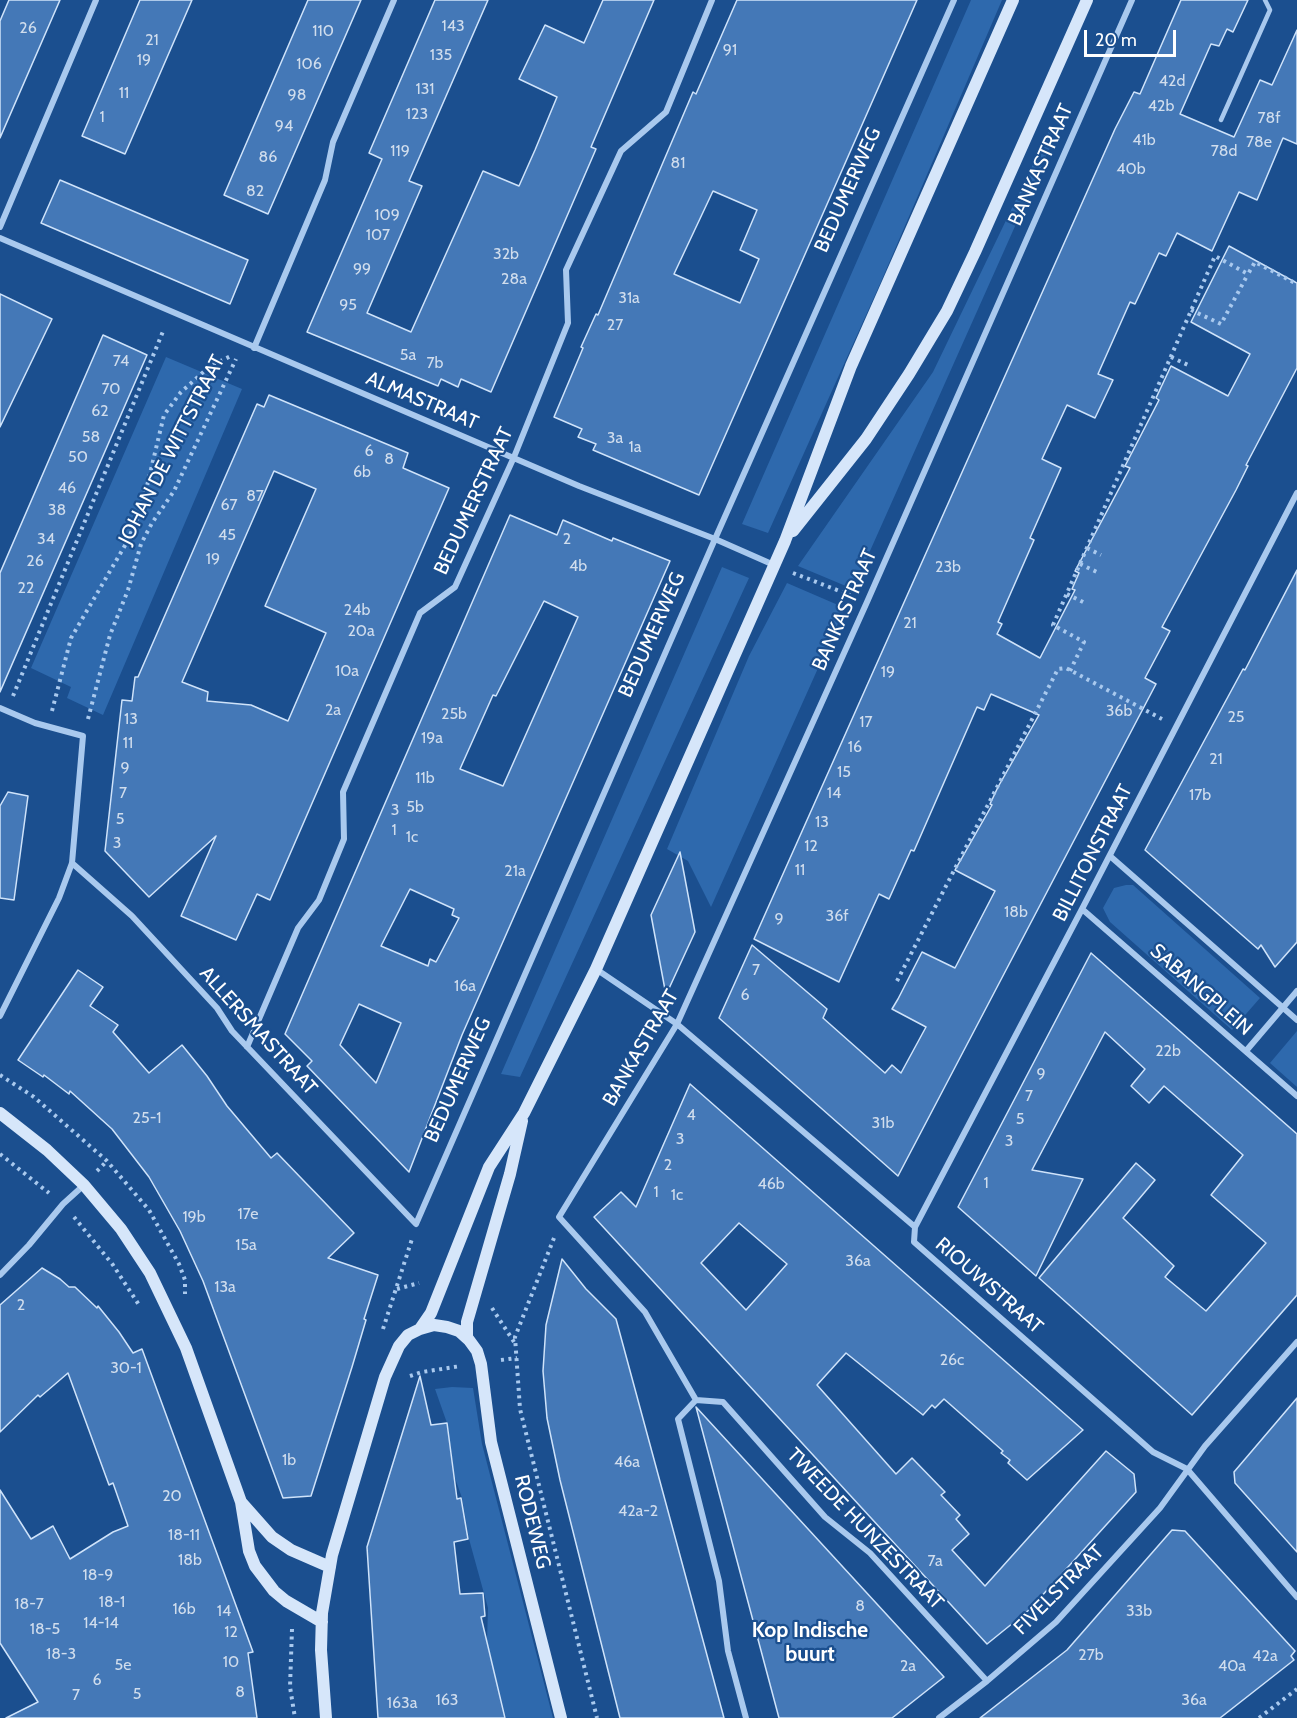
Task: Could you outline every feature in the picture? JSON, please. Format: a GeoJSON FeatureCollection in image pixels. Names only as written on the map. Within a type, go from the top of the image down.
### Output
{"type":"FeatureCollection","features":[{"type":"Feature","properties":{"kind":"main road"},"geometry":{"type":"LineString","coordinates":[[420,1329],[431,1312],[489,1167],[524,1113],[596,969],[785,541],[851,366],[1013,0]]}},
{"type":"Feature","properties":{"kind":"main road"},"geometry":{"type":"LineString","coordinates":[[785,541],[866,439],[947,311],[1087,0]]}},
{"type":"Feature","properties":{"kind":"main road"},"geometry":{"type":"LineString","coordinates":[[0,1113],[47,1150],[84,1185],[121,1229],[154,1282],[186,1348],[242,1502],[249,1551],[255,1566],[274,1591],[322,1622]]}},
{"type":"Feature","properties":{"kind":"main road"},"geometry":{"type":"LineString","coordinates":[[467,1337],[467,1322],[510,1174],[524,1113]]}},
{"type":"Feature","properties":{"kind":"main road"},"geometry":{"type":"LineString","coordinates":[[326,1718],[321,1650],[322,1622],[330,1567],[344,1509],[385,1377],[399,1346],[408,1335],[420,1329],[434,1325],[447,1327],[467,1337]]}},
{"type":"Feature","properties":{"kind":"main road","name":"RODEWEG"},"geometry":{"type":"LineString","coordinates":[[467,1337],[477,1351],[481,1364],[491,1442],[561,1718]]}},
{"type":"Feature","properties":{"kind":"main road"},"geometry":{"type":"LineString","coordinates":[[242,1502],[272,1537],[291,1550],[330,1567]]}},
{"type":"Feature","properties":{"kind":"street"},"geometry":{"type":"LineString","coordinates":[[0,228],[96,0]]}},
{"type":"Feature","properties":{"kind":"street","name":"JOHAN DE WITTSTRAAT"},"geometry":{"type":"LineString","coordinates":[[255,348],[325,180],[333,142],[394,0]]}},
{"type":"Feature","properties":{"kind":"street","name":"BEDUMERSTRAAT"},"geometry":{"type":"LineString","coordinates":[[247,1047],[298,928],[319,900],[344,839],[344,792],[420,613],[455,587],[514,457],[568,323],[566,270],[621,151],[666,112],[712,0]]}},
{"type":"Feature","properties":{"kind":"street","name":"BEDUMERWEG"},"geometry":{"type":"LineString","coordinates":[[416,1224],[714,539],[954,0]]}},
{"type":"Feature","properties":{"kind":"street","name":"BANKASTRAAT"},"geometry":{"type":"LineString","coordinates":[[559,1217],[677,1024],[867,602],[1132,0]]}},
{"type":"Feature","properties":{"kind":"street","name":"ALMASTRAAT"},"geometry":{"type":"LineString","coordinates":[[0,238],[579,486],[774,565]]}},
{"type":"Feature","properties":{"kind":"street","name":"BILLITONSTRAAT"},"geometry":{"type":"LineString","coordinates":[[915,1227],[1297,494]]}},
{"type":"Feature","properties":{"kind":"street"},"geometry":{"type":"LineString","coordinates":[[0,708],[49,727],[83,736],[72,863],[59,898],[0,1016]]}},
{"type":"Feature","properties":{"kind":"street","name":"SABANGPLEIN"},"geometry":{"type":"LineString","coordinates":[[1110,856],[1297,1020]]}},
{"type":"Feature","properties":{"kind":"street","name":"ALLERSMASTRAAT"},"geometry":{"type":"LineString","coordinates":[[72,863],[132,916],[217,1008],[232,1031],[416,1224]]}},
{"type":"Feature","properties":{"kind":"street","name":"SABANGPLEIN"},"geometry":{"type":"LineString","coordinates":[[1082,909],[1297,1096]]}},
{"type":"Feature","properties":{"kind":"street","name":"RIOUWSTRAAT"},"geometry":{"type":"LineString","coordinates":[[596,969],[677,1024],[915,1227],[914,1242],[1153,1452],[1187,1469],[1297,1597]]}},
{"type":"Feature","properties":{"kind":"street"},"geometry":{"type":"LineString","coordinates":[[1246,1051],[1297,991]]}},
{"type":"Feature","properties":{"kind":"street"},"geometry":{"type":"LineString","coordinates":[[0,1275],[63,1204],[84,1185]]}},
{"type":"Feature","properties":{"kind":"street"},"geometry":{"type":"LineString","coordinates":[[559,1217],[645,1312],[696,1400],[678,1419],[719,1581],[728,1651],[746,1718]]}},
{"type":"Feature","properties":{"kind":"street","name":"FIVELSTRAAT"},"geometry":{"type":"LineString","coordinates":[[939,1718],[987,1682],[1056,1622],[1160,1508],[1205,1446],[1297,1342]]}},
{"type":"Feature","properties":{"kind":"street","name":"TWEEDE HUNZESTRAAT"},"geometry":{"type":"LineString","coordinates":[[696,1400],[723,1402],[825,1517],[870,1553],[987,1682]]}},
{"type":"Feature","properties":{"kind":"lane"},"geometry":{"type":"LineString","coordinates":[[1221,120],[1270,10],[1265,0]]}},
{"type":"Feature","properties":{"kind":"path"},"geometry":{"type":"LineString","coordinates":[[1070,671],[1084,642],[1053,625],[1215,256],[1248,274]]}},
{"type":"Feature","properties":{"kind":"path"},"geometry":{"type":"LineString","coordinates":[[1191,310],[1221,324],[1255,262],[1297,284]]}},
{"type":"Feature","properties":{"kind":"path"},"geometry":{"type":"LineString","coordinates":[[7,711],[171,311]]}},
{"type":"Feature","properties":{"kind":"path","name":"JOHAN DE WITTSTRAAT"},"geometry":{"type":"LineString","coordinates":[[49,727],[71,638],[127,542],[142,507],[164,415],[181,392],[210,366],[239,352],[174,491],[141,544],[128,590],[110,635],[83,736]]}},
{"type":"Feature","properties":{"kind":"path"},"geometry":{"type":"LineString","coordinates":[[1171,357],[1188,365]]}},
{"type":"Feature","properties":{"kind":"path"},"geometry":{"type":"LineString","coordinates":[[1087,548],[1101,555]]}},
{"type":"Feature","properties":{"kind":"path"},"geometry":{"type":"LineString","coordinates":[[1080,564],[1099,573]]}},
{"type":"Feature","properties":{"kind":"path"},"geometry":{"type":"LineString","coordinates":[[774,565],[867,602]]}},
{"type":"Feature","properties":{"kind":"path"},"geometry":{"type":"LineString","coordinates":[[1067,594],[1085,603]]}},
{"type":"Feature","properties":{"kind":"path"},"geometry":{"type":"LineString","coordinates":[[897,981],[1058,669],[1066,668],[1177,727]]}},
{"type":"Feature","properties":{"kind":"path"},"geometry":{"type":"LineString","coordinates":[[0,1154],[63,1204],[88,1232],[142,1309]]}},
{"type":"Feature","properties":{"kind":"path","name":"RODEWEG"},"geometry":{"type":"LineString","coordinates":[[559,1217],[554,1238],[515,1342],[520,1409],[597,1718]]}},
{"type":"Feature","properties":{"kind":"path"},"geometry":{"type":"LineString","coordinates":[[397,1289],[416,1224]]}},
{"type":"Feature","properties":{"kind":"path"},"geometry":{"type":"LineString","coordinates":[[403,1382],[415,1373],[481,1364]]}},
{"type":"Feature","properties":{"kind":"path"},"geometry":{"type":"LineString","coordinates":[[295,1718],[290,1687],[290,1658],[296,1606]]}},
{"type":"Feature","properties":{"kind":"path"},"geometry":{"type":"LineString","coordinates":[[1259,1718],[1297,1689]]}},
{"type":"Feature","properties":{"kind":"shaded area"},"geometry":{"type":"Polygon","coordinates":[[[971,0],[1002,0],[880,284],[768,533],[742,524],[971,0]]]}},
{"type":"Feature","properties":{"kind":"shaded area"},"geometry":{"type":"Polygon","coordinates":[[[1051,127],[1058,130],[853,589],[798,566],[933,372],[1051,127]]]}},
{"type":"Feature","properties":{"kind":"shaded area"},"geometry":{"type":"Polygon","coordinates":[[[166,357],[242,389],[103,715],[67,698],[71,687],[31,668],[166,357]]]}},
{"type":"Feature","properties":{"kind":"shaded area"},"geometry":{"type":"Polygon","coordinates":[[[722,567],[749,578],[520,1077],[501,1074],[722,567]]]}},
{"type":"Feature","properties":{"kind":"shaded area"},"geometry":{"type":"Polygon","coordinates":[[[787,583],[845,608],[711,907],[688,861],[667,849],[749,656],[787,583]]]}},
{"type":"Feature","properties":{"kind":"shaded area"},"geometry":{"type":"Polygon","coordinates":[[[1133,885],[1260,998],[1232,1030],[1110,922],[1103,908],[1114,888],[1133,885]]]}},
{"type":"Feature","properties":{"kind":"shaded area"},"geometry":{"type":"Polygon","coordinates":[[[1297,1031],[1297,1087],[1270,1063],[1297,1031]]]}},
{"type":"Feature","properties":{"kind":"shaded area"},"geometry":{"type":"Polygon","coordinates":[[[473,1388],[482,1444],[553,1718],[506,1718],[487,1641],[488,1608],[469,1539],[462,1498],[455,1478],[447,1423],[435,1389],[473,1388]]]}},
{"type":"Feature","properties":{"kind":"building"},"geometry":{"type":"Polygon","coordinates":[[[9,0],[60,0],[0,138],[0,21],[9,0]]]}},
{"type":"Feature","properties":{"kind":"building"},"geometry":{"type":"Polygon","coordinates":[[[140,0],[192,0],[125,154],[82,136],[140,0]]]}},
{"type":"Feature","properties":{"kind":"building"},"geometry":{"type":"Polygon","coordinates":[[[308,0],[361,0],[268,214],[224,195],[308,0]]]}},
{"type":"Feature","properties":{"kind":"building"},"geometry":{"type":"Polygon","coordinates":[[[435,0],[488,0],[409,181],[422,186],[367,313],[411,332],[483,171],[519,186],[535,150],[557,97],[519,79],[545,25],[584,43],[603,0],[654,0],[591,147],[596,149],[491,392],[461,379],[458,387],[441,379],[438,386],[307,332],[382,159],[369,153],[435,0]]]}},
{"type":"Feature","properties":{"kind":"building"},"geometry":{"type":"Polygon","coordinates":[[[737,0],[917,0],[699,495],[593,450],[596,444],[578,437],[582,429],[554,417],[583,348],[581,347],[596,314],[598,315],[693,92],[696,94],[737,0]],[[713,191],[674,274],[740,303],[759,259],[740,250],[757,210],[713,191]]]}},
{"type":"Feature","properties":{"kind":"building"},"geometry":{"type":"Polygon","coordinates":[[[1181,0],[1248,0],[1233,32],[1227,29],[1219,46],[1211,44],[1180,114],[1234,137],[1260,80],[1272,85],[1297,30],[1297,144],[1283,138],[1257,200],[1239,192],[1212,251],[1177,233],[1166,256],[1159,253],[1135,304],[1130,302],[1098,374],[1113,380],[1095,418],[1067,405],[1042,459],[1061,468],[1030,538],[1034,540],[998,622],[1002,624],[997,634],[1040,658],[1075,590],[1072,589],[1079,573],[1075,571],[1130,468],[1125,466],[1159,400],[1156,398],[1171,366],[1228,396],[1250,354],[1191,322],[1229,246],[1297,283],[1297,368],[1246,465],[1248,466],[1236,490],[1162,627],[1170,631],[1145,678],[1156,684],[898,1176],[719,1018],[752,945],[827,1009],[823,1018],[885,1073],[892,1065],[901,1073],[926,1027],[892,1009],[922,952],[955,968],[995,891],[955,870],[1039,715],[991,694],[984,710],[977,707],[914,851],[911,850],[889,899],[879,894],[839,982],[754,939],[1115,129],[1134,92],[1140,94],[1181,0]]]}},
{"type":"Feature","properties":{"kind":"building"},"geometry":{"type":"Polygon","coordinates":[[[60,180],[248,260],[230,304],[41,223],[60,180]]]}},
{"type":"Feature","properties":{"kind":"building"},"geometry":{"type":"Polygon","coordinates":[[[0,294],[52,319],[0,427],[0,294]]]}},
{"type":"Feature","properties":{"kind":"building"},"geometry":{"type":"Polygon","coordinates":[[[103,335],[147,355],[0,692],[0,573],[103,335]]]}},
{"type":"Feature","properties":{"kind":"building"},"geometry":{"type":"Polygon","coordinates":[[[269,395],[408,453],[403,468],[449,488],[270,900],[257,894],[236,940],[181,916],[216,836],[149,897],[105,851],[122,700],[132,701],[135,677],[138,677],[257,404],[264,407],[269,395]],[[274,471],[182,682],[208,692],[207,701],[251,705],[288,721],[326,633],[265,606],[316,489],[274,471]]]}},
{"type":"Feature","properties":{"kind":"building"},"geometry":{"type":"Polygon","coordinates":[[[510,515],[557,535],[563,520],[612,541],[613,538],[670,561],[462,1035],[409,1172],[307,1066],[312,1061],[285,1034],[510,515]],[[544,601],[496,696],[493,695],[460,769],[503,786],[578,617],[544,601]],[[410,889],[381,946],[428,966],[430,959],[436,962],[459,918],[452,915],[454,909],[410,889]],[[359,1004],[340,1045],[376,1083],[401,1023],[359,1004]]]}},
{"type":"Feature","properties":{"kind":"building"},"geometry":{"type":"Polygon","coordinates":[[[1297,570],[1297,942],[1275,967],[1261,945],[1258,949],[1145,850],[1243,669],[1245,670],[1297,570]]]}},
{"type":"Feature","properties":{"kind":"building"},"geometry":{"type":"Polygon","coordinates":[[[8,792],[28,796],[14,900],[0,898],[0,806],[8,792]]]}},
{"type":"Feature","properties":{"kind":"building"},"geometry":{"type":"Polygon","coordinates":[[[680,852],[695,932],[666,995],[651,915],[680,852]]]}},
{"type":"Feature","properties":{"kind":"building"},"geometry":{"type":"Polygon","coordinates":[[[1091,953],[1297,1134],[1297,1295],[1192,1415],[1039,1278],[1136,1163],[1155,1180],[1123,1218],[1174,1266],[1165,1277],[1206,1311],[1266,1243],[1211,1195],[1243,1155],[1164,1086],[1149,1103],[1131,1086],[1145,1069],[1105,1032],[1032,1170],[1083,1179],[1036,1276],[958,1207],[1091,953]]]}},
{"type":"Feature","properties":{"kind":"building"},"geometry":{"type":"Polygon","coordinates":[[[78,970],[103,987],[90,1006],[118,1025],[113,1032],[149,1073],[182,1045],[227,1106],[271,1158],[277,1153],[354,1233],[328,1258],[378,1275],[352,1367],[311,1496],[283,1498],[203,1281],[180,1231],[149,1177],[112,1129],[70,1091],[69,1094],[44,1075],[43,1077],[18,1060],[78,970]]]}},
{"type":"Feature","properties":{"kind":"building"},"geometry":{"type":"Polygon","coordinates":[[[690,1084],[1083,1430],[1027,1480],[1008,1463],[1010,1460],[1001,1453],[1003,1451],[944,1399],[935,1408],[932,1405],[923,1415],[846,1353],[817,1385],[896,1474],[912,1458],[945,1492],[941,1495],[960,1515],[956,1519],[969,1534],[952,1550],[985,1586],[1106,1451],[1134,1474],[1136,1492],[1029,1610],[987,1644],[594,1217],[621,1192],[636,1207],[690,1084]],[[739,1223],[701,1263],[746,1310],[787,1264],[739,1223]]]}},
{"type":"Feature","properties":{"kind":"building"},"geometry":{"type":"Polygon","coordinates":[[[562,1259],[586,1289],[616,1319],[724,1718],[620,1718],[560,1480],[547,1418],[543,1371],[546,1325],[562,1259]]]}},
{"type":"Feature","properties":{"kind":"building"},"geometry":{"type":"Polygon","coordinates":[[[42,1268],[69,1287],[75,1287],[97,1308],[98,1306],[133,1353],[142,1349],[253,1652],[248,1653],[257,1718],[6,1718],[38,1702],[0,1643],[0,1490],[31,1539],[53,1526],[70,1559],[113,1532],[128,1526],[113,1483],[109,1485],[68,1373],[40,1397],[38,1395],[0,1432],[0,1305],[42,1268]]]}},
{"type":"Feature","properties":{"kind":"building"},"geometry":{"type":"Polygon","coordinates":[[[420,1376],[431,1425],[447,1423],[457,1499],[461,1498],[468,1539],[454,1542],[460,1594],[483,1593],[485,1616],[481,1617],[505,1718],[378,1718],[367,1547],[420,1376]]]}},
{"type":"Feature","properties":{"kind":"building"},"geometry":{"type":"Polygon","coordinates":[[[1297,1398],[1297,1552],[1235,1483],[1234,1472],[1297,1398]]]}},
{"type":"Feature","properties":{"kind":"building"},"geometry":{"type":"Polygon","coordinates":[[[696,1407],[944,1677],[892,1718],[779,1718],[696,1407]]]}},
{"type":"Feature","properties":{"kind":"building"},"geometry":{"type":"Polygon","coordinates":[[[1172,1530],[1185,1531],[1295,1651],[1291,1656],[1294,1660],[1220,1718],[980,1718],[1067,1650],[1172,1530]]]}},
{"type":"Feature","properties":{"kind":"district","name":"Kop Indische buurt"},"geometry":{"type":"Point","coordinates":[810,1643]}}]}
